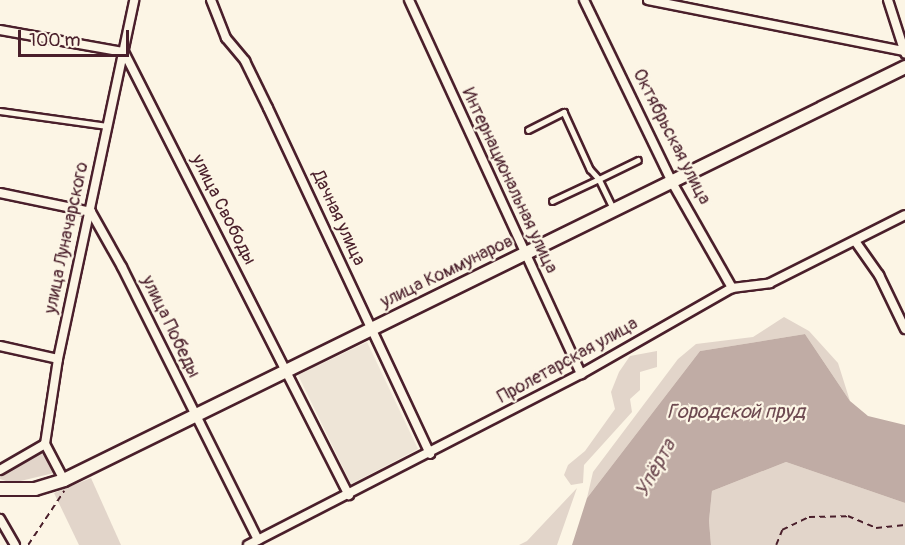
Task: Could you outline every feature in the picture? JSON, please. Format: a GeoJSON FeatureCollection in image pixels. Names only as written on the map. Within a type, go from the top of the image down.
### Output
{"type":"FeatureCollection","features":[{"type":"Feature","properties":{"kind":"main road","name":"улица Коммунаров"},"geometry":{"type":"LineString","coordinates":[[0,489],[35,489],[64,480],[286,369],[614,210],[673,184],[905,67]]}},
{"type":"Feature","properties":{"kind":"street","name":"улица Луначарского"},"geometry":{"type":"LineString","coordinates":[[45,444],[58,359],[91,212],[134,0]]}},
{"type":"Feature","properties":{"kind":"street","name":"Дачная улица"},"geometry":{"type":"LineString","coordinates":[[211,0],[226,38],[250,71],[430,454]]}},
{"type":"Feature","properties":{"kind":"street","name":"Интернациональная улица"},"geometry":{"type":"LineString","coordinates":[[409,0],[581,374]]}},
{"type":"Feature","properties":{"kind":"street","name":"Октябрьская улица"},"geometry":{"type":"LineString","coordinates":[[584,0],[673,184],[732,288]]}},
{"type":"Feature","properties":{"kind":"street"},"geometry":{"type":"LineString","coordinates":[[648,0],[904,52],[888,0]]}},
{"type":"Feature","properties":{"kind":"street"},"geometry":{"type":"LineString","coordinates":[[0,30],[124,52]]}},
{"type":"Feature","properties":{"kind":"street","name":"улица Свободы"},"geometry":{"type":"LineString","coordinates":[[124,52],[349,495]]}},
{"type":"Feature","properties":{"kind":"street"},"geometry":{"type":"LineString","coordinates":[[0,193],[91,212]]}},
{"type":"Feature","properties":{"kind":"street","name":"улица Победы"},"geometry":{"type":"LineString","coordinates":[[91,212],[122,267],[258,540]]}},
{"type":"Feature","properties":{"kind":"street","name":"Пролетарская улица"},"geometry":{"type":"LineString","coordinates":[[248,545],[430,454],[581,374],[732,288],[770,283],[905,215]]}},
{"type":"Feature","properties":{"kind":"street"},"geometry":{"type":"LineString","coordinates":[[855,241],[879,274],[905,329]]}},
{"type":"Feature","properties":{"kind":"street"},"geometry":{"type":"LineString","coordinates":[[0,346],[58,359]]}},
{"type":"Feature","properties":{"kind":"street"},"geometry":{"type":"LineString","coordinates":[[0,470],[45,444],[64,480]]}},
{"type":"Feature","properties":{"kind":"street"},"geometry":{"type":"LineString","coordinates":[[0,519],[15,545]]}},
{"type":"Feature","properties":{"kind":"lane"},"geometry":{"type":"LineString","coordinates":[[0,111],[107,126]]}},
{"type":"Feature","properties":{"kind":"lane"},"geometry":{"type":"LineString","coordinates":[[528,130],[564,112],[590,169],[599,179],[614,210]]}},
{"type":"Feature","properties":{"kind":"lane"},"geometry":{"type":"LineString","coordinates":[[552,201],[638,160]]}},
{"type":"Feature","properties":{"kind":"path"},"geometry":{"type":"LineString","coordinates":[[28,545],[67,486],[64,480]]}},
{"type":"Feature","properties":{"kind":"path"},"geometry":{"type":"LineString","coordinates":[[776,545],[782,530],[809,517],[848,516],[876,528],[905,525]]}},
{"type":"Feature","properties":{"kind":"shaded area"},"geometry":{"type":"Polygon","coordinates":[[[784,317],[809,331],[838,363],[850,401],[805,334],[700,351],[587,498],[593,472],[678,359],[696,344],[753,337],[784,317]]]}},
{"type":"Feature","properties":{"kind":"shaded area"},"geometry":{"type":"Polygon","coordinates":[[[367,342],[418,449],[351,484],[298,375],[367,342]]]}},
{"type":"Feature","properties":{"kind":"shaded area"},"geometry":{"type":"Polygon","coordinates":[[[657,351],[657,367],[640,372],[640,390],[630,399],[632,412],[584,465],[583,483],[571,485],[564,475],[568,465],[585,451],[615,409],[611,392],[619,372],[630,356],[657,351]]]}},
{"type":"Feature","properties":{"kind":"shaded area"},"geometry":{"type":"Polygon","coordinates":[[[43,449],[54,473],[12,483],[0,479],[0,474],[43,449]]]}},
{"type":"Feature","properties":{"kind":"shaded area"},"geometry":{"type":"Polygon","coordinates":[[[786,462],[905,503],[905,545],[711,545],[709,521],[712,491],[786,462]]]}},
{"type":"Feature","properties":{"kind":"shaded area"},"geometry":{"type":"Polygon","coordinates":[[[91,478],[121,545],[79,545],[54,493],[91,478]]]}},
{"type":"Feature","properties":{"kind":"shaded area"},"geometry":{"type":"Polygon","coordinates":[[[577,488],[557,545],[519,545],[527,541],[577,488]]]}},
{"type":"Feature","properties":{"kind":"water","name":"Городской пруд"},"geometry":{"type":"Polygon","coordinates":[[[805,334],[850,401],[868,416],[905,425],[905,503],[786,462],[712,491],[709,521],[711,545],[572,545],[587,498],[700,351],[805,334]]]}},
{"type":"Feature","properties":{"kind":"water label","name":"Упёрта"},"geometry":{"type":"Point","coordinates":[655,468]}}]}
